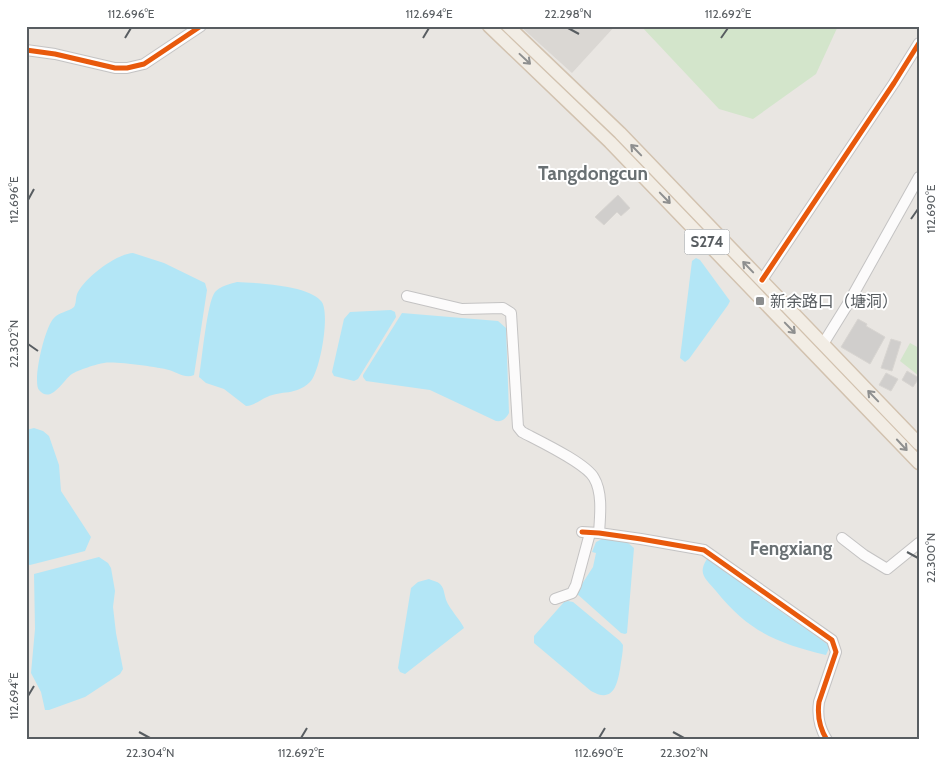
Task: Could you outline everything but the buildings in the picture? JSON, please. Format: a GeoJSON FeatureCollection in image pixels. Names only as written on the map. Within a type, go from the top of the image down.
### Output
{"type":"FeatureCollection","features":[{"type":"Feature","properties":{"kind":"main road","name":"S274"},"geometry":{"type":"LineString","coordinates":[[489,26],[617,149],[919,463]]}},
{"type":"Feature","properties":{"kind":"main road","name":"S274"},"geometry":{"type":"LineString","coordinates":[[508,26],[620,133],[919,444]]}},
{"type":"Feature","properties":{"kind":"street"},"geometry":{"type":"LineString","coordinates":[[26,50],[55,54],[115,68],[127,68],[144,64],[201,26]]}},
{"type":"Feature","properties":{"kind":"street"},"geometry":{"type":"LineString","coordinates":[[762,280],[919,43]]}},
{"type":"Feature","properties":{"kind":"street"},"geometry":{"type":"LineString","coordinates":[[822,344],[849,302],[919,177]]}},
{"type":"Feature","properties":{"kind":"street"},"geometry":{"type":"LineString","coordinates":[[406,296],[462,309],[503,308],[511,313],[518,427],[522,432],[577,463],[595,479],[600,516],[590,533],[576,585],[572,593],[555,600]]}},
{"type":"Feature","properties":{"kind":"street"},"geometry":{"type":"LineString","coordinates":[[590,533],[704,550],[832,640],[835,656],[818,710],[820,727],[827,740]]}},
{"type":"Feature","properties":{"kind":"street"},"geometry":{"type":"LineString","coordinates":[[842,538],[864,555],[887,569],[919,543]]}},
{"type":"Feature","properties":{"kind":"shaded area"},"geometry":{"type":"Polygon","coordinates":[[[520,26],[615,26],[572,73],[520,26]]]}},
{"type":"Feature","properties":{"kind":"green space"},"geometry":{"type":"Polygon","coordinates":[[[641,26],[838,26],[816,74],[753,119],[719,109],[641,26]]]}},
{"type":"Feature","properties":{"kind":"green space"},"geometry":{"type":"Polygon","coordinates":[[[910,343],[919,348],[919,376],[900,361],[910,343]]]}},
{"type":"Feature","properties":{"kind":"water"},"geometry":{"type":"Polygon","coordinates":[[[133,253],[164,263],[205,283],[207,290],[194,375],[184,376],[169,370],[146,366],[104,363],[75,372],[53,393],[44,394],[37,385],[37,376],[40,354],[50,323],[56,316],[74,307],[78,292],[94,273],[118,257],[133,253]]]}},
{"type":"Feature","properties":{"kind":"water"},"geometry":{"type":"Polygon","coordinates":[[[696,258],[700,260],[730,301],[685,362],[680,358],[692,261],[696,258]]]}},
{"type":"Feature","properties":{"kind":"water"},"geometry":{"type":"Polygon","coordinates":[[[237,282],[282,286],[305,291],[321,301],[325,317],[321,355],[310,382],[294,391],[273,395],[255,404],[246,406],[224,389],[206,383],[199,377],[207,319],[212,298],[220,288],[237,282]]]}},
{"type":"Feature","properties":{"kind":"water"},"geometry":{"type":"Polygon","coordinates":[[[391,310],[395,312],[396,317],[358,379],[354,381],[334,376],[332,372],[344,319],[350,312],[391,310]]]}},
{"type":"Feature","properties":{"kind":"water"},"geometry":{"type":"Polygon","coordinates":[[[402,313],[498,321],[506,328],[509,413],[505,418],[501,421],[496,421],[430,390],[366,381],[363,375],[402,313]]]}},
{"type":"Feature","properties":{"kind":"water"},"geometry":{"type":"Polygon","coordinates":[[[34,428],[43,431],[49,436],[59,465],[61,491],[91,537],[85,551],[30,565],[26,564],[26,430],[34,428]]]}},
{"type":"Feature","properties":{"kind":"water"},"geometry":{"type":"Polygon","coordinates":[[[602,539],[627,542],[634,548],[627,633],[625,634],[621,633],[576,593],[580,584],[582,584],[593,567],[596,553],[592,552],[596,542],[602,539]]]}},
{"type":"Feature","properties":{"kind":"water"},"geometry":{"type":"Polygon","coordinates":[[[99,557],[108,563],[111,568],[115,591],[113,607],[116,633],[123,669],[120,674],[85,697],[45,710],[41,692],[31,673],[35,629],[34,574],[99,557]]]}},
{"type":"Feature","properties":{"kind":"water"},"geometry":{"type":"Polygon","coordinates":[[[707,559],[830,646],[826,655],[778,640],[765,634],[740,617],[704,576],[703,569],[707,559]]]}},
{"type":"Feature","properties":{"kind":"water"},"geometry":{"type":"Polygon","coordinates":[[[429,579],[438,582],[442,586],[446,600],[464,628],[405,674],[400,672],[398,668],[411,588],[418,582],[429,579]]]}},
{"type":"Feature","properties":{"kind":"water"},"geometry":{"type":"Polygon","coordinates":[[[564,602],[573,602],[623,645],[617,682],[609,694],[598,694],[591,691],[534,643],[534,636],[564,602]]]}},
{"type":"Feature","properties":{"kind":"cycle path"},"geometry":{"type":"LineString","coordinates":[[26,50],[55,54],[115,68],[127,68],[144,64],[201,26]]}},
{"type":"Feature","properties":{"kind":"cycle path"},"geometry":{"type":"LineString","coordinates":[[762,280],[919,43]]}},
{"type":"Feature","properties":{"kind":"cycle path"},"geometry":{"type":"LineString","coordinates":[[582,532],[641,539],[704,550],[832,640],[836,652],[818,707],[820,726],[827,740]]}},
{"type":"Feature","properties":{"kind":"place","name":"新余路口（塘洞）"},"geometry":{"type":"Point","coordinates":[760,301]}},
{"type":"Feature","properties":{"kind":"district","name":"Tangdongcun"},"geometry":{"type":"Point","coordinates":[593,173]}},
{"type":"Feature","properties":{"kind":"district","name":"Fengxiang"},"geometry":{"type":"Point","coordinates":[791,548]}}]}
